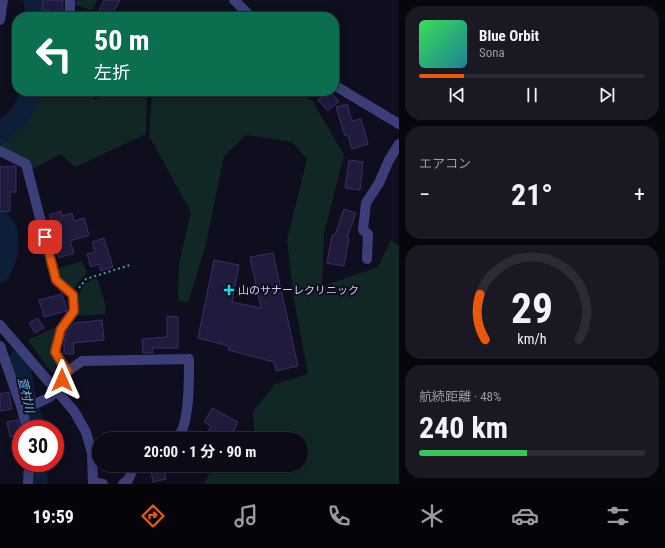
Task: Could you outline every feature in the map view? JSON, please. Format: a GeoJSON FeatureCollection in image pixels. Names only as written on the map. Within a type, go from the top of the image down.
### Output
{"type":"FeatureCollection","features":[{"type":"Feature","properties":{"kind":"street"},"geometry":{"type":"LineString","coordinates":[[0,20],[3,0]]}},
{"type":"Feature","properties":{"kind":"street"},"geometry":{"type":"LineString","coordinates":[[70,0],[70,12]]}},
{"type":"Feature","properties":{"kind":"street"},"geometry":{"type":"LineString","coordinates":[[234,0],[245,12]]}},
{"type":"Feature","properties":{"kind":"street"},"geometry":{"type":"LineString","coordinates":[[339,88],[399,124]]}},
{"type":"Feature","properties":{"kind":"street"},"geometry":{"type":"LineString","coordinates":[[367,259],[368,234],[362,230],[366,203],[379,183],[389,160],[399,144]]}},
{"type":"Feature","properties":{"kind":"street"},"geometry":{"type":"LineString","coordinates":[[0,151],[26,164],[56,280],[73,295],[74,311],[61,329],[55,352],[68,371]]}},
{"type":"Feature","properties":{"kind":"street"},"geometry":{"type":"LineString","coordinates":[[0,327],[74,411],[86,432],[92,452],[96,483]]}},
{"type":"Feature","properties":{"kind":"street"},"geometry":{"type":"LineString","coordinates":[[0,346],[25,420]]}},
{"type":"Feature","properties":{"kind":"street"},"geometry":{"type":"LineString","coordinates":[[21,406],[35,404],[50,396],[56,390],[68,371],[82,361],[189,359],[189,400],[181,432]]}},
{"type":"Feature","properties":{"kind":"street"},"geometry":{"type":"LineString","coordinates":[[28,484],[29,472]]}},
{"type":"Feature","properties":{"kind":"street"},"geometry":{"type":"LineString","coordinates":[[123,484],[128,480],[132,472]]}},
{"type":"Feature","properties":{"kind":"path"},"geometry":{"type":"LineString","coordinates":[[73,295],[86,279],[130,265]]}},
{"type":"Feature","properties":{"kind":"green space"},"geometry":{"type":"Polygon","coordinates":[[[78,0],[97,0],[92,10],[75,5],[78,0]]]}},
{"type":"Feature","properties":{"kind":"green space"},"geometry":{"type":"Polygon","coordinates":[[[36,96],[93,96],[93,100],[104,96],[147,96],[146,134],[75,167],[61,154],[32,169],[0,148],[0,141],[30,108],[36,96]]]}},
{"type":"Feature","properties":{"kind":"green space"},"geometry":{"type":"Polygon","coordinates":[[[152,96],[305,96],[313,102],[344,155],[324,233],[322,286],[378,267],[391,240],[399,246],[399,484],[204,484],[210,472],[308,472],[308,432],[254,432],[253,412],[275,384],[308,374],[294,300],[287,240],[307,159],[292,142],[246,135],[224,156],[205,248],[188,302],[178,301],[179,264],[191,212],[149,136],[152,96]]]}},
{"type":"Feature","properties":{"kind":"green space"},"geometry":{"type":"Polygon","coordinates":[[[82,261],[87,272],[73,290],[60,280],[56,269],[82,261]]]}},
{"type":"Feature","properties":{"kind":"green space"},"geometry":{"type":"Polygon","coordinates":[[[97,278],[105,303],[106,314],[78,316],[78,298],[82,288],[85,284],[97,278]]]}},
{"type":"Feature","properties":{"kind":"green space"},"geometry":{"type":"Polygon","coordinates":[[[56,327],[52,352],[62,369],[52,373],[28,340],[56,327]]]}},
{"type":"Feature","properties":{"kind":"building"},"geometry":{"type":"Polygon","coordinates":[[[43,0],[63,0],[62,12],[50,12],[42,9],[43,0]]]}},
{"type":"Feature","properties":{"kind":"building"},"geometry":{"type":"Polygon","coordinates":[[[104,0],[120,0],[114,12],[98,12],[104,0]]]}},
{"type":"Feature","properties":{"kind":"building"},"geometry":{"type":"Polygon","coordinates":[[[322,96],[334,96],[339,101],[328,111],[318,100],[322,96]]]}},
{"type":"Feature","properties":{"kind":"building"},"geometry":{"type":"Polygon","coordinates":[[[347,104],[352,121],[361,119],[368,144],[352,149],[348,135],[345,136],[336,107],[347,104]]]}},
{"type":"Feature","properties":{"kind":"building"},"geometry":{"type":"Polygon","coordinates":[[[349,160],[363,162],[360,190],[345,188],[349,160]]]}},
{"type":"Feature","properties":{"kind":"building"},"geometry":{"type":"Polygon","coordinates":[[[16,166],[16,192],[10,192],[10,211],[0,212],[0,167],[16,166]]]}},
{"type":"Feature","properties":{"kind":"building"},"geometry":{"type":"Polygon","coordinates":[[[344,209],[356,213],[347,237],[349,238],[344,266],[327,263],[332,235],[335,235],[344,209]]]}},
{"type":"Feature","properties":{"kind":"building"},"geometry":{"type":"Polygon","coordinates":[[[61,211],[62,216],[72,213],[74,221],[84,218],[89,235],[70,241],[74,253],[59,258],[48,221],[51,220],[49,215],[61,211]]]}},
{"type":"Feature","properties":{"kind":"building"},"geometry":{"type":"Polygon","coordinates":[[[104,238],[113,267],[101,271],[99,264],[91,267],[87,254],[95,252],[92,242],[104,238]]]}},
{"type":"Feature","properties":{"kind":"building"},"geometry":{"type":"Polygon","coordinates":[[[273,253],[298,366],[276,371],[274,362],[228,350],[229,346],[198,338],[214,260],[239,265],[232,302],[261,308],[250,257],[273,253]]]}},
{"type":"Feature","properties":{"kind":"building"},"geometry":{"type":"Polygon","coordinates":[[[62,294],[67,310],[44,317],[39,300],[62,294]]]}},
{"type":"Feature","properties":{"kind":"building"},"geometry":{"type":"Polygon","coordinates":[[[167,316],[178,317],[178,348],[152,348],[153,353],[143,353],[142,339],[167,337],[167,316]]]}},
{"type":"Feature","properties":{"kind":"building"},"geometry":{"type":"Polygon","coordinates":[[[38,318],[44,328],[35,333],[29,323],[38,318]]]}},
{"type":"Feature","properties":{"kind":"building"},"geometry":{"type":"Polygon","coordinates":[[[102,320],[104,340],[73,343],[74,354],[64,354],[64,342],[67,332],[74,323],[102,320]]]}},
{"type":"Feature","properties":{"kind":"building"},"geometry":{"type":"Polygon","coordinates":[[[9,392],[12,409],[0,411],[0,394],[9,392]]]}},
{"type":"Feature","properties":{"kind":"building"},"geometry":{"type":"Polygon","coordinates":[[[212,408],[238,422],[233,432],[208,432],[211,426],[204,422],[212,408]]]}},
{"type":"Feature","properties":{"kind":"building"},"geometry":{"type":"Polygon","coordinates":[[[12,421],[12,437],[10,437],[7,422],[12,421]]]}},
{"type":"Feature","properties":{"kind":"building"},"geometry":{"type":"Polygon","coordinates":[[[151,472],[164,472],[166,479],[153,482],[151,472]]]}},
{"type":"Feature","properties":{"kind":"waterway","name":"萱村川"},"geometry":{"type":"LineString","coordinates":[[34,0],[36,12]]}},
{"type":"Feature","properties":{"kind":"waterway","name":"萱村川"},"geometry":{"type":"LineString","coordinates":[[0,134],[20,115],[30,96]]}},
{"type":"Feature","properties":{"kind":"waterway","name":"萱村川"},"geometry":{"type":"LineString","coordinates":[[0,221],[7,232],[8,251],[0,272]]}},
{"type":"Feature","properties":{"kind":"waterway","name":"萱村川"},"geometry":{"type":"LineString","coordinates":[[19,360],[24,392],[32,420]]}},
{"type":"Feature","properties":{"kind":"waterway","name":"萱村川"},"geometry":{"type":"LineString","coordinates":[[37,472],[37,484]]}},
{"type":"Feature","properties":{"kind":"place","name":"山のサナーレクリニック"},"geometry":{"type":"Point","coordinates":[229,290]}},
{"type":"Feature","properties":{"kind":"route"},"geometry":{"type":"LineString","coordinates":[[45,237],[56,280],[73,295],[74,311],[61,329],[55,352],[68,371],[62,380]]}}]}
